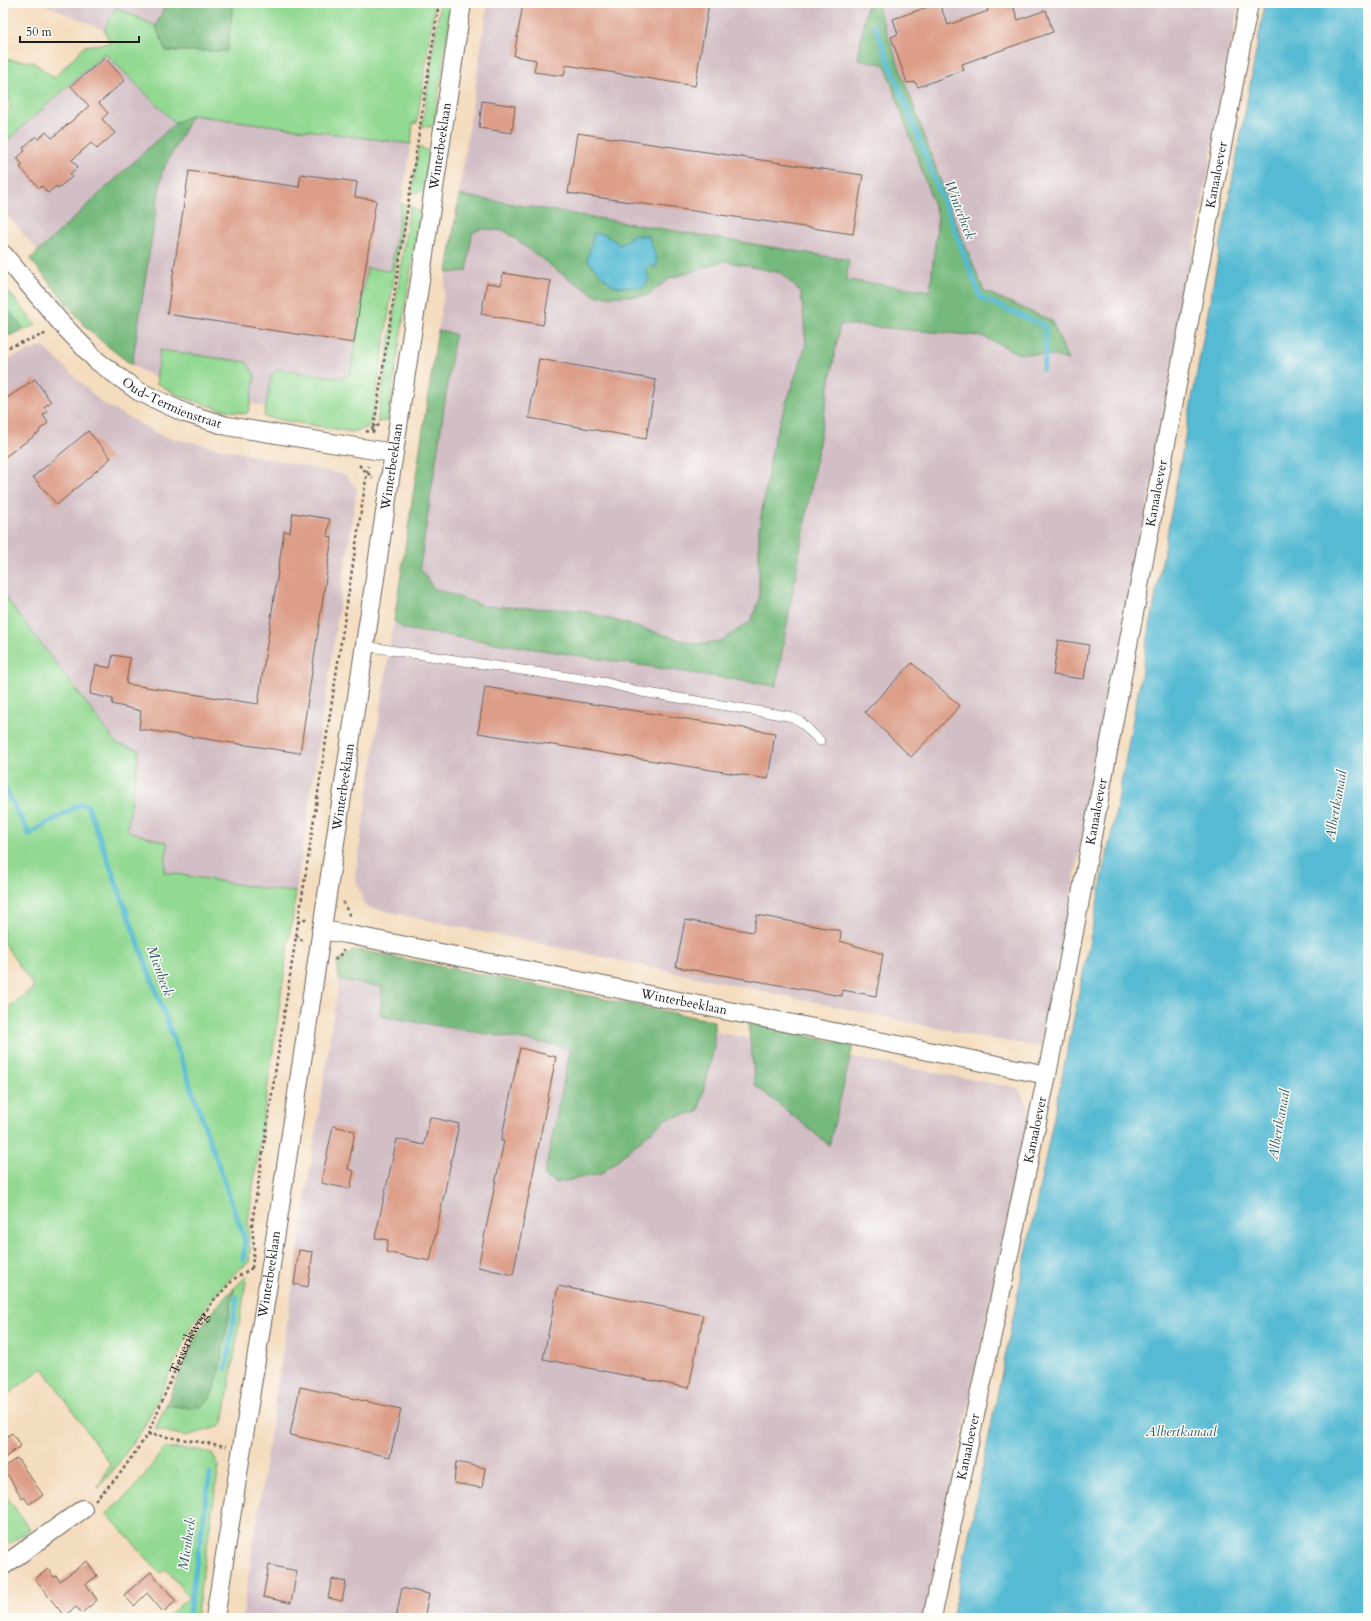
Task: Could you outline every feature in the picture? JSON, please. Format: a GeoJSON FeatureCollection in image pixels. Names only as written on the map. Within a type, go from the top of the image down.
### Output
{"type":"FeatureCollection","features":[{"type":"Feature","properties":{"kind":"street","name":"Winterbeeklaan"},"geometry":{"type":"LineString","coordinates":[[215,1618],[273,1251],[462,3]]}},
{"type":"Feature","properties":{"kind":"street","name":"Kanaaloever"},"geometry":{"type":"LineString","coordinates":[[932,1618],[1047,1074],[1249,3]]}},
{"type":"Feature","properties":{"kind":"street","name":"Oud-Termienstraat"},"geometry":{"type":"LineString","coordinates":[[3,254],[61,323],[97,361],[138,391],[185,413],[227,426],[393,453]]}},
{"type":"Feature","properties":{"kind":"street","name":"Winterbeeklaan"},"geometry":{"type":"LineString","coordinates":[[321,930],[1047,1074]]}},
{"type":"Feature","properties":{"kind":"street"},"geometry":{"type":"LineString","coordinates":[[3,1566],[83,1509]]}},
{"type":"Feature","properties":{"kind":"lane"},"geometry":{"type":"LineString","coordinates":[[364,646],[607,684],[642,692],[788,716],[800,721],[820,741]]}},
{"type":"Feature","properties":{"kind":"path"},"geometry":{"type":"LineString","coordinates":[[372,438],[439,3]]}},
{"type":"Feature","properties":{"kind":"path"},"geometry":{"type":"LineString","coordinates":[[3,348],[49,332],[61,323]]}},
{"type":"Feature","properties":{"kind":"path"},"geometry":{"type":"LineString","coordinates":[[362,434],[374,426],[388,424]]}},
{"type":"Feature","properties":{"kind":"path"},"geometry":{"type":"LineString","coordinates":[[251,1276],[254,1248],[252,1224],[253,1216],[368,463]]}},
{"type":"Feature","properties":{"kind":"path","name":"Teiserikweg"},"geometry":{"type":"LineString","coordinates":[[100,1496],[119,1475],[148,1434],[190,1336],[214,1300],[234,1279],[252,1268]]}},
{"type":"Feature","properties":{"kind":"path"},"geometry":{"type":"LineString","coordinates":[[148,1434],[184,1441],[242,1448]]}},
{"type":"Feature","properties":{"kind":"shaded area"},"geometry":{"type":"Polygon","coordinates":[[[42,3],[166,3],[156,26],[116,7],[104,30],[42,3]]]}},
{"type":"Feature","properties":{"kind":"shaded area"},"geometry":{"type":"Polygon","coordinates":[[[488,3],[1236,3],[1238,7],[1150,490],[1041,1047],[969,1035],[366,907],[355,877],[488,3]]]}},
{"type":"Feature","properties":{"kind":"shaded area"},"geometry":{"type":"Polygon","coordinates":[[[105,53],[175,123],[38,251],[3,210],[3,144],[105,53]]]}},
{"type":"Feature","properties":{"kind":"shaded area"},"geometry":{"type":"Polygon","coordinates":[[[192,115],[411,144],[367,421],[310,418],[159,380],[132,365],[162,172],[192,115]]]}},
{"type":"Feature","properties":{"kind":"shaded area"},"geometry":{"type":"Polygon","coordinates":[[[43,346],[102,403],[162,436],[346,475],[357,489],[296,892],[273,890],[164,873],[168,843],[127,831],[138,750],[117,744],[3,594],[3,361],[43,346]]]}},
{"type":"Feature","properties":{"kind":"shaded area"},"geometry":{"type":"Polygon","coordinates":[[[361,972],[710,1031],[1018,1088],[1030,1111],[924,1618],[242,1618],[339,980],[361,972]]]}},
{"type":"Feature","properties":{"kind":"green space"},"geometry":{"type":"Polygon","coordinates":[[[166,3],[233,3],[227,51],[166,51],[156,26],[166,3]]]}},
{"type":"Feature","properties":{"kind":"green space"},"geometry":{"type":"Polygon","coordinates":[[[233,3],[435,3],[417,123],[413,123],[411,144],[192,115],[175,123],[105,53],[3,144],[3,118],[10,108],[3,59],[33,62],[54,78],[85,46],[110,43],[104,30],[116,7],[156,26],[166,51],[226,51],[233,3]]]}},
{"type":"Feature","properties":{"kind":"green space"},"geometry":{"type":"Polygon","coordinates":[[[440,3],[452,3],[434,125],[430,127],[422,126],[440,3]]]}},
{"type":"Feature","properties":{"kind":"green space"},"geometry":{"type":"Polygon","coordinates":[[[867,3],[878,3],[878,8],[952,213],[984,291],[1052,321],[1068,360],[1055,356],[1017,353],[982,336],[840,324],[776,686],[404,629],[394,621],[438,330],[455,334],[420,567],[433,588],[484,606],[580,610],[695,644],[721,641],[751,621],[759,600],[759,529],[774,439],[806,345],[801,292],[781,273],[724,261],[669,279],[646,296],[596,296],[559,272],[505,231],[481,229],[472,233],[467,271],[447,273],[459,195],[849,260],[846,280],[930,291],[938,217],[885,65],[858,59],[867,3]],[[604,234],[645,271],[649,266],[633,235],[621,245],[604,234]]]}},
{"type":"Feature","properties":{"kind":"green space"},"geometry":{"type":"Polygon","coordinates":[[[192,115],[162,172],[132,365],[106,345],[85,326],[30,259],[175,123],[192,115]]]}},
{"type":"Feature","properties":{"kind":"green space"},"geometry":{"type":"Polygon","coordinates":[[[419,146],[429,152],[424,189],[421,192],[412,193],[419,146]]]}},
{"type":"Feature","properties":{"kind":"green space"},"geometry":{"type":"Polygon","coordinates":[[[401,204],[405,205],[372,423],[367,428],[353,432],[264,417],[271,376],[277,369],[341,378],[350,374],[367,268],[391,271],[401,204]]]}},
{"type":"Feature","properties":{"kind":"green space"},"geometry":{"type":"Polygon","coordinates":[[[410,206],[420,212],[388,417],[387,421],[377,423],[410,206]]]}},
{"type":"Feature","properties":{"kind":"green space"},"geometry":{"type":"Polygon","coordinates":[[[3,285],[36,325],[24,330],[3,303],[3,285]]]}},
{"type":"Feature","properties":{"kind":"green space"},"geometry":{"type":"Polygon","coordinates":[[[3,303],[24,330],[3,338],[3,303]]]}},
{"type":"Feature","properties":{"kind":"green space"},"geometry":{"type":"Polygon","coordinates":[[[160,350],[246,362],[251,368],[255,377],[249,410],[246,414],[216,408],[182,397],[156,383],[160,350]]]}},
{"type":"Feature","properties":{"kind":"green space"},"geometry":{"type":"Polygon","coordinates":[[[3,594],[117,744],[139,750],[127,831],[168,843],[164,872],[273,890],[296,892],[248,1222],[250,1253],[249,1262],[236,1272],[212,1298],[192,1325],[142,1430],[97,1490],[110,1464],[43,1368],[3,1398],[3,1088],[5,1087],[3,1084],[3,1012],[34,987],[3,942],[3,594]]]}},
{"type":"Feature","properties":{"kind":"green space"},"geometry":{"type":"Polygon","coordinates":[[[353,950],[714,1021],[714,1048],[698,1112],[667,1118],[601,1174],[555,1183],[544,1176],[570,1051],[565,1047],[380,1016],[382,987],[339,980],[337,961],[353,950]]]}},
{"type":"Feature","properties":{"kind":"green space"},"geometry":{"type":"Polygon","coordinates":[[[748,1023],[853,1046],[829,1145],[755,1085],[748,1023]]]}},
{"type":"Feature","properties":{"kind":"green space"},"geometry":{"type":"Polygon","coordinates":[[[247,1276],[223,1423],[219,1427],[185,1436],[155,1429],[166,1405],[190,1408],[211,1396],[218,1376],[234,1288],[247,1276]]]}},
{"type":"Feature","properties":{"kind":"green space"},"geometry":{"type":"Polygon","coordinates":[[[234,1288],[218,1376],[211,1396],[203,1406],[190,1408],[166,1405],[197,1334],[216,1307],[234,1288]]]}},
{"type":"Feature","properties":{"kind":"green space"},"geometry":{"type":"Polygon","coordinates":[[[164,1448],[198,1450],[212,1453],[219,1466],[196,1618],[166,1618],[189,1597],[166,1569],[160,1573],[106,1513],[131,1491],[145,1475],[164,1448]]]}},
{"type":"Feature","properties":{"kind":"green space"},"geometry":{"type":"Polygon","coordinates":[[[3,1491],[30,1530],[3,1548],[3,1491]]]}},
{"type":"Feature","properties":{"kind":"water","name":"Albertkanaal"},"geometry":{"type":"Polygon","coordinates":[[[1265,3],[1368,3],[1368,1618],[952,1618],[1116,811],[1265,3]]]}},
{"type":"Feature","properties":{"kind":"water"},"geometry":{"type":"Polygon","coordinates":[[[594,233],[604,234],[621,245],[633,235],[649,236],[657,260],[656,267],[649,266],[645,270],[650,278],[643,288],[614,286],[605,279],[587,260],[594,233]]]}},
{"type":"Feature","properties":{"kind":"building"},"geometry":{"type":"Polygon","coordinates":[[[523,3],[709,3],[695,86],[566,65],[564,76],[534,72],[536,60],[514,56],[523,3]]]}},
{"type":"Feature","properties":{"kind":"building"},"geometry":{"type":"Polygon","coordinates":[[[939,3],[948,25],[988,11],[986,3],[1012,3],[1018,20],[1046,10],[1053,32],[962,64],[964,70],[918,87],[915,82],[907,83],[891,37],[898,34],[893,19],[939,3]]]}},
{"type":"Feature","properties":{"kind":"building"},"geometry":{"type":"Polygon","coordinates":[[[105,58],[125,80],[99,103],[108,113],[102,119],[115,133],[97,149],[91,143],[72,160],[78,167],[70,174],[72,177],[58,188],[56,186],[48,193],[42,186],[39,188],[20,167],[23,165],[17,158],[25,151],[23,148],[36,136],[38,139],[46,132],[52,138],[89,106],[71,86],[105,58]]]}},
{"type":"Feature","properties":{"kind":"building"},"geometry":{"type":"Polygon","coordinates":[[[482,101],[515,106],[512,133],[479,128],[482,101]]]}},
{"type":"Feature","properties":{"kind":"building"},"geometry":{"type":"Polygon","coordinates":[[[577,133],[863,175],[853,234],[568,193],[577,133]]]}},
{"type":"Feature","properties":{"kind":"building"},"geometry":{"type":"Polygon","coordinates":[[[189,171],[299,187],[301,174],[357,182],[355,197],[376,200],[354,343],[167,314],[189,171]]]}},
{"type":"Feature","properties":{"kind":"building"},"geometry":{"type":"Polygon","coordinates":[[[503,273],[551,281],[543,325],[481,314],[487,283],[501,285],[503,273]]]}},
{"type":"Feature","properties":{"kind":"building"},"geometry":{"type":"Polygon","coordinates":[[[539,359],[656,380],[646,439],[529,418],[539,359]]]}},
{"type":"Feature","properties":{"kind":"building"},"geometry":{"type":"Polygon","coordinates":[[[35,379],[51,402],[44,407],[47,412],[43,415],[48,423],[39,430],[40,432],[3,458],[3,401],[35,379]]]}},
{"type":"Feature","properties":{"kind":"building"},"geometry":{"type":"Polygon","coordinates":[[[88,431],[111,458],[57,505],[33,477],[88,431]]]}},
{"type":"Feature","properties":{"kind":"building"},"geometry":{"type":"Polygon","coordinates":[[[293,513],[330,519],[327,536],[332,537],[300,753],[139,729],[141,711],[112,704],[113,699],[90,694],[96,665],[110,668],[113,655],[130,658],[126,684],[258,704],[284,531],[290,532],[293,513]]]}},
{"type":"Feature","properties":{"kind":"building"},"geometry":{"type":"Polygon","coordinates":[[[1058,640],[1089,645],[1084,679],[1053,675],[1058,640]]]}},
{"type":"Feature","properties":{"kind":"building"},"geometry":{"type":"Polygon","coordinates":[[[912,663],[960,706],[911,757],[865,712],[912,663]]]}},
{"type":"Feature","properties":{"kind":"building"},"geometry":{"type":"Polygon","coordinates":[[[485,687],[775,733],[768,779],[478,733],[485,687]]]}},
{"type":"Feature","properties":{"kind":"building"},"geometry":{"type":"Polygon","coordinates":[[[757,915],[841,931],[840,941],[883,954],[876,996],[842,990],[842,996],[676,967],[685,920],[753,932],[757,915]]]}},
{"type":"Feature","properties":{"kind":"building"},"geometry":{"type":"Polygon","coordinates":[[[520,1048],[556,1057],[513,1275],[478,1267],[504,1141],[501,1141],[520,1048]]]}},
{"type":"Feature","properties":{"kind":"building"},"geometry":{"type":"Polygon","coordinates":[[[430,1117],[459,1124],[430,1261],[386,1252],[388,1240],[375,1238],[397,1139],[424,1145],[430,1117]]]}},
{"type":"Feature","properties":{"kind":"building"},"geometry":{"type":"Polygon","coordinates":[[[333,1126],[355,1131],[348,1169],[354,1171],[350,1189],[321,1183],[333,1126]]]}},
{"type":"Feature","properties":{"kind":"building"},"geometry":{"type":"Polygon","coordinates":[[[299,1250],[313,1252],[308,1287],[294,1284],[299,1250]]]}},
{"type":"Feature","properties":{"kind":"building"},"geometry":{"type":"Polygon","coordinates":[[[558,1286],[703,1315],[689,1388],[543,1359],[558,1286]]]}},
{"type":"Feature","properties":{"kind":"building"},"geometry":{"type":"Polygon","coordinates":[[[300,1387],[401,1409],[390,1457],[290,1435],[300,1387]]]}},
{"type":"Feature","properties":{"kind":"building"},"geometry":{"type":"Polygon","coordinates":[[[12,1433],[21,1446],[3,1459],[3,1439],[12,1433]]]}},
{"type":"Feature","properties":{"kind":"building"},"geometry":{"type":"Polygon","coordinates":[[[17,1458],[43,1495],[29,1504],[24,1497],[22,1498],[3,1468],[17,1458]]]}},
{"type":"Feature","properties":{"kind":"building"},"geometry":{"type":"Polygon","coordinates":[[[456,1462],[485,1468],[482,1488],[454,1483],[456,1462]]]}},
{"type":"Feature","properties":{"kind":"building"},"geometry":{"type":"Polygon","coordinates":[[[87,1561],[97,1576],[86,1584],[97,1600],[82,1613],[76,1607],[64,1616],[35,1579],[48,1569],[54,1577],[56,1576],[60,1581],[87,1561]]]}},
{"type":"Feature","properties":{"kind":"building"},"geometry":{"type":"Polygon","coordinates":[[[269,1565],[297,1571],[291,1603],[263,1597],[269,1565]]]}},
{"type":"Feature","properties":{"kind":"building"},"geometry":{"type":"Polygon","coordinates":[[[151,1572],[176,1601],[163,1612],[147,1593],[134,1606],[124,1595],[151,1572]]]}},
{"type":"Feature","properties":{"kind":"building"},"geometry":{"type":"Polygon","coordinates":[[[332,1579],[346,1582],[342,1601],[328,1598],[332,1579]]]}},
{"type":"Feature","properties":{"kind":"building"},"geometry":{"type":"Polygon","coordinates":[[[402,1588],[429,1594],[424,1618],[396,1618],[402,1588]]]}},
{"type":"Feature","properties":{"kind":"waterway","name":"Winterbeek"},"geometry":{"type":"LineString","coordinates":[[875,26],[981,298],[1045,326],[1046,354],[1043,369]]}},
{"type":"Feature","properties":{"kind":"waterway","name":"Mienbeek"},"geometry":{"type":"LineString","coordinates":[[3,785],[29,834],[81,804],[88,806],[181,1059],[245,1240],[243,1260]]}},
{"type":"Feature","properties":{"kind":"waterway","name":"Mienbeek"},"geometry":{"type":"LineString","coordinates":[[226,1369],[237,1297]]}},
{"type":"Feature","properties":{"kind":"waterway","name":"Mienbeek"},"geometry":{"type":"LineString","coordinates":[[188,1618],[210,1474]]}}]}
